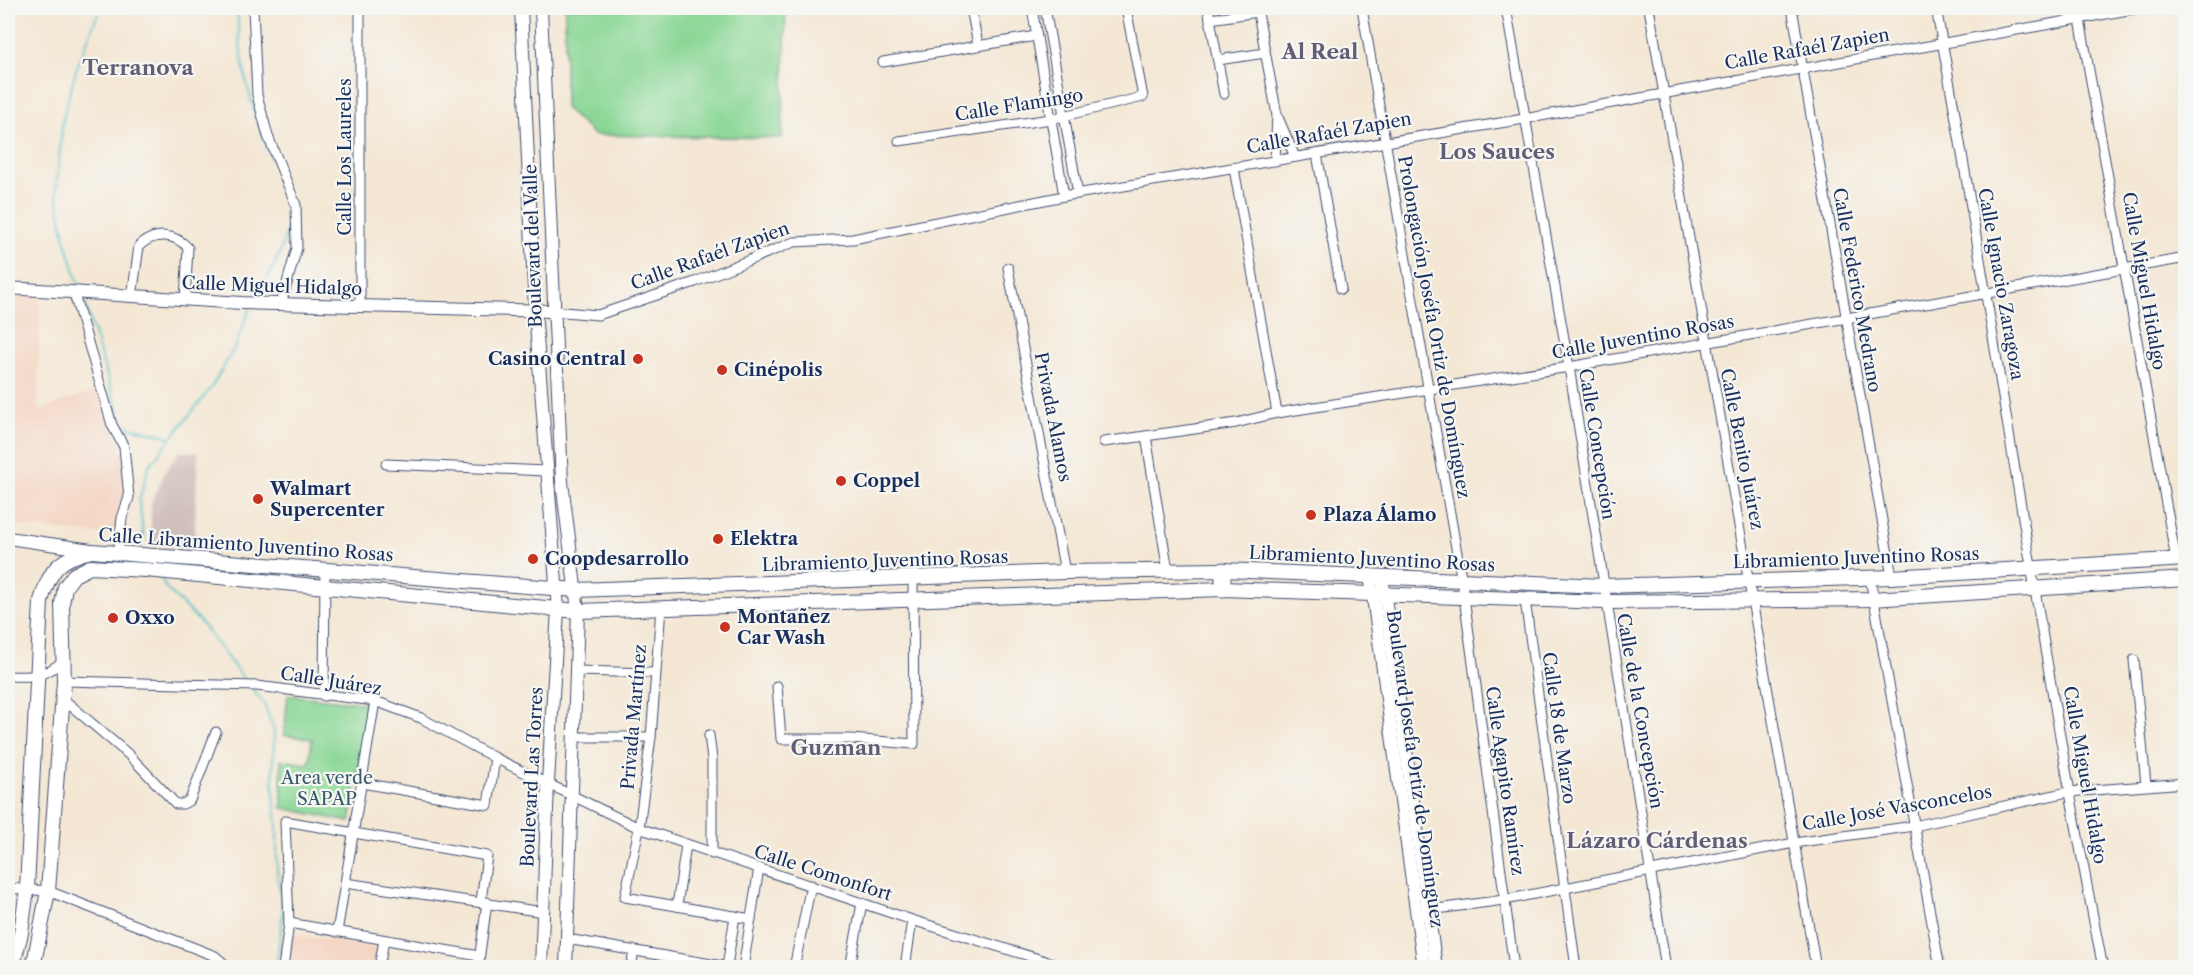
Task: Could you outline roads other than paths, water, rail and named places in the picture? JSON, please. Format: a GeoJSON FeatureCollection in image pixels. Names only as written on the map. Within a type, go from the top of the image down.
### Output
{"type":"FeatureCollection","features":[{"type":"Feature","properties":{"kind":"main road","name":"Calle Libramiento Juventino Rosas"},"geometry":{"type":"LineString","coordinates":[[12,960],[27,889],[41,601],[47,579],[57,565],[72,555],[92,551],[118,552],[556,589]]}},
{"type":"Feature","properties":{"kind":"main road","name":"Libramiento Juventino Rosas"},"geometry":{"type":"LineString","coordinates":[[556,589],[1065,572],[1222,570],[1376,575],[1462,582],[1603,586],[1750,580],[1892,578],[2033,567],[2181,560]]}},
{"type":"Feature","properties":{"kind":"main road","name":"Calle Libramiento Juventino Rosas"},"geometry":{"type":"LineString","coordinates":[[33,968],[48,891],[64,681],[62,604],[65,588],[74,574],[90,567],[146,570],[326,589],[558,609]]}},
{"type":"Feature","properties":{"kind":"main road"},"geometry":{"type":"LineString","coordinates":[[1222,570],[1223,589]]}},
{"type":"Feature","properties":{"kind":"main road","name":"Libramiento Juventino Rosas"},"geometry":{"type":"LineString","coordinates":[[558,609],[578,611],[1223,589],[1605,602],[1872,599],[2186,579]]}},
{"type":"Feature","properties":{"kind":"street"},"geometry":{"type":"LineString","coordinates":[[253,8],[257,95],[268,136],[296,205],[297,248],[275,304]]}},
{"type":"Feature","properties":{"kind":"street","name":"Calle Los Laureles"},"geometry":{"type":"LineString","coordinates":[[360,8],[360,307]]}},
{"type":"Feature","properties":{"kind":"street","name":"Boulevard del Valle"},"geometry":{"type":"LineString","coordinates":[[521,8],[535,311],[556,589]]}},
{"type":"Feature","properties":{"kind":"street","name":"Boulevard del Valle"},"geometry":{"type":"LineString","coordinates":[[542,8],[562,482],[577,590]]}},
{"type":"Feature","properties":{"kind":"street"},"geometry":{"type":"LineString","coordinates":[[971,8],[978,45]]}},
{"type":"Feature","properties":{"kind":"street"},"geometry":{"type":"LineString","coordinates":[[1032,8],[1064,196]]}},
{"type":"Feature","properties":{"kind":"street"},"geometry":{"type":"LineString","coordinates":[[1045,8],[1078,194]]}},
{"type":"Feature","properties":{"kind":"street","name":"Calle Flamingo"},"geometry":{"type":"LineString","coordinates":[[899,141],[1064,117],[1143,97],[1126,8]]}},
{"type":"Feature","properties":{"kind":"street"},"geometry":{"type":"LineString","coordinates":[[1208,8],[1224,94]]}},
{"type":"Feature","properties":{"kind":"street","name":"Prolongación Joséfa Ortiz de Domínguez"},"geometry":{"type":"LineString","coordinates":[[1362,8],[1464,599]]}},
{"type":"Feature","properties":{"kind":"street","name":"Calle Concepción"},"geometry":{"type":"LineString","coordinates":[[1506,8],[1569,367],[1605,602]]}},
{"type":"Feature","properties":{"kind":"street","name":"Calle Benito Juárez"},"geometry":{"type":"LineString","coordinates":[[1649,8],[1816,968]]}},
{"type":"Feature","properties":{"kind":"street","name":"Calle Federico Medrano"},"geometry":{"type":"LineString","coordinates":[[1792,8],[1892,578]]}},
{"type":"Feature","properties":{"kind":"street","name":"Calle Ignacio Zaragoza"},"geometry":{"type":"LineString","coordinates":[[1935,8],[2036,588]]}},
{"type":"Feature","properties":{"kind":"street","name":"Calle Rafaél Zapien"},"geometry":{"type":"LineString","coordinates":[[535,311],[598,315],[695,282],[794,242],[853,239],[1064,196],[1524,119],[1942,43],[2079,12],[2139,8]]}},
{"type":"Feature","properties":{"kind":"street"},"geometry":{"type":"LineString","coordinates":[[1210,19],[1257,10],[1277,115],[1295,157]]}},
{"type":"Feature","properties":{"kind":"street","name":"Calle Miguel Hidalgo"},"geometry":{"type":"LineString","coordinates":[[2079,12],[2124,268],[2181,560]]}},
{"type":"Feature","properties":{"kind":"street"},"geometry":{"type":"LineString","coordinates":[[884,62],[1036,36]]}},
{"type":"Feature","properties":{"kind":"street"},"geometry":{"type":"LineString","coordinates":[[1218,60],[1265,53]]}},
{"type":"Feature","properties":{"kind":"street"},"geometry":{"type":"LineString","coordinates":[[1275,161],[1277,115]]}},
{"type":"Feature","properties":{"kind":"street"},"geometry":{"type":"LineString","coordinates":[[1317,153],[1341,289]]}},
{"type":"Feature","properties":{"kind":"street"},"geometry":{"type":"LineString","coordinates":[[1234,168],[1277,413]]}},
{"type":"Feature","properties":{"kind":"street"},"geometry":{"type":"LineString","coordinates":[[529,188],[549,187]]}},
{"type":"Feature","properties":{"kind":"street"},"geometry":{"type":"LineString","coordinates":[[132,297],[139,246],[147,238],[164,236],[180,238],[188,248],[185,300]]}},
{"type":"Feature","properties":{"kind":"street","name":"Calle Juventino Rosas"},"geometry":{"type":"LineString","coordinates":[[1104,442],[1236,423],[1277,413],[1569,367],[2186,258]]}},
{"type":"Feature","properties":{"kind":"street","name":"Privada Alamos"},"geometry":{"type":"LineString","coordinates":[[1008,268],[1065,572]]}},
{"type":"Feature","properties":{"kind":"street","name":"Calle Miguel Hidalgo"},"geometry":{"type":"LineString","coordinates":[[8,288],[242,303],[535,311]]}},
{"type":"Feature","properties":{"kind":"street"},"geometry":{"type":"LineString","coordinates":[[80,294],[112,425],[124,447],[129,497],[122,518],[118,552]]}},
{"type":"Feature","properties":{"kind":"street"},"geometry":{"type":"LineString","coordinates":[[543,404],[560,417]]}},
{"type":"Feature","properties":{"kind":"street"},"geometry":{"type":"LineString","coordinates":[[1146,436],[1168,571]]}},
{"type":"Feature","properties":{"kind":"street"},"geometry":{"type":"LineString","coordinates":[[386,464],[546,471]]}},
{"type":"Feature","properties":{"kind":"street"},"geometry":{"type":"LineString","coordinates":[[8,538],[92,551]]}},
{"type":"Feature","properties":{"kind":"street"},"geometry":{"type":"LineString","coordinates":[[324,696],[325,568]]}},
{"type":"Feature","properties":{"kind":"street","name":"Boulevard Josefa Ortiz de Domínguez"},"geometry":{"type":"LineString","coordinates":[[1376,575],[1423,911],[1436,968]]}},
{"type":"Feature","properties":{"kind":"street"},"geometry":{"type":"LineString","coordinates":[[777,686],[782,739],[851,739],[914,744],[911,598],[913,577]]}},
{"type":"Feature","properties":{"kind":"street"},"geometry":{"type":"LineString","coordinates":[[1870,578],[1940,968]]}},
{"type":"Feature","properties":{"kind":"street","name":"Calle Miguel Hidalgo"},"geometry":{"type":"LineString","coordinates":[[2036,588],[2068,792],[2103,968]]}},
{"type":"Feature","properties":{"kind":"street","name":"Boulevard Las Torres"},"geometry":{"type":"LineString","coordinates":[[541,968],[558,609],[556,589]]}},
{"type":"Feature","properties":{"kind":"street"},"geometry":{"type":"LineString","coordinates":[[566,968],[573,795],[577,590]]}},
{"type":"Feature","properties":{"kind":"street","name":"Calle Agapito Ramírez"},"geometry":{"type":"LineString","coordinates":[[1464,599],[1514,968]]}},
{"type":"Feature","properties":{"kind":"street","name":"Calle 18 de Marzo"},"geometry":{"type":"LineString","coordinates":[[1525,600],[1576,968]]}},
{"type":"Feature","properties":{"kind":"street","name":"Calle de la Concepción"},"geometry":{"type":"LineString","coordinates":[[1605,602],[1652,872],[1666,968]]}},
{"type":"Feature","properties":{"kind":"street","name":"Privada Martínez"},"geometry":{"type":"LineString","coordinates":[[661,608],[654,673],[651,737],[639,828],[625,897],[677,906]]}},
{"type":"Feature","properties":{"kind":"street"},"geometry":{"type":"LineString","coordinates":[[2134,660],[2146,785]]}},
{"type":"Feature","properties":{"kind":"street"},"geometry":{"type":"LineString","coordinates":[[8,676],[36,677],[47,674],[62,662]]}},
{"type":"Feature","properties":{"kind":"street"},"geometry":{"type":"LineString","coordinates":[[576,671],[654,673]]}},
{"type":"Feature","properties":{"kind":"street","name":"Calle Juárez"},"geometry":{"type":"LineString","coordinates":[[64,681],[241,685],[375,701],[421,718],[495,758],[573,795]]}},
{"type":"Feature","properties":{"kind":"street"},"geometry":{"type":"LineString","coordinates":[[63,698],[129,755],[176,804],[183,804],[190,800],[216,732]]}},
{"type":"Feature","properties":{"kind":"street"},"geometry":{"type":"LineString","coordinates":[[338,932],[375,701]]}},
{"type":"Feature","properties":{"kind":"street"},"geometry":{"type":"LineString","coordinates":[[709,735],[712,759],[712,854]]}},
{"type":"Feature","properties":{"kind":"street"},"geometry":{"type":"LineString","coordinates":[[574,737],[651,737]]}},
{"type":"Feature","properties":{"kind":"street"},"geometry":{"type":"LineString","coordinates":[[362,783],[488,805],[495,758]]}},
{"type":"Feature","properties":{"kind":"street","name":"Calle José Vasconcelos"},"geometry":{"type":"LineString","coordinates":[[1423,911],[1504,900],[1794,843],[1914,826],[2068,792],[2186,783]]}},
{"type":"Feature","properties":{"kind":"street","name":"Calle Comonfort"},"geometry":{"type":"LineString","coordinates":[[573,795],[639,828],[686,845],[912,920],[1068,968]]}},
{"type":"Feature","properties":{"kind":"street"},"geometry":{"type":"LineString","coordinates":[[283,968],[289,923],[285,821],[487,856],[478,968]]}},
{"type":"Feature","properties":{"kind":"street"},"geometry":{"type":"LineString","coordinates":[[686,845],[677,906],[751,919]]}},
{"type":"Feature","properties":{"kind":"street"},"geometry":{"type":"LineString","coordinates":[[743,968],[759,868]]}},
{"type":"Feature","properties":{"kind":"street"},"geometry":{"type":"LineString","coordinates":[[345,883],[544,912]]}},
{"type":"Feature","properties":{"kind":"street"},"geometry":{"type":"LineString","coordinates":[[795,968],[811,885]]}},
{"type":"Feature","properties":{"kind":"street"},"geometry":{"type":"LineString","coordinates":[[8,888],[48,891],[215,956],[229,968]]}},
{"type":"Feature","properties":{"kind":"street"},"geometry":{"type":"LineString","coordinates":[[850,968],[862,903]]}},
{"type":"Feature","properties":{"kind":"street","name":"Boulevard Josefa Ortiz de Domínguez"},"geometry":{"type":"LineString","coordinates":[[1423,911],[1424,968]]}},
{"type":"Feature","properties":{"kind":"street"},"geometry":{"type":"LineString","coordinates":[[567,939],[730,967],[735,916]]}},
{"type":"Feature","properties":{"kind":"street"},"geometry":{"type":"LineString","coordinates":[[904,968],[912,920]]}},
{"type":"Feature","properties":{"kind":"street"},"geometry":{"type":"LineString","coordinates":[[289,923],[479,956]]}},
{"type":"Feature","properties":{"kind":"street"},"geometry":{"type":"LineString","coordinates":[[379,968],[384,940]]}},
{"type":"Feature","properties":{"kind":"street"},"geometry":{"type":"LineString","coordinates":[[631,968],[634,950]]}},
{"type":"Feature","properties":{"kind":"waterway"},"geometry":{"type":"LineString","coordinates":[[80,289],[65,239],[56,192],[63,118],[76,70],[100,8]]}},
{"type":"Feature","properties":{"kind":"waterway"},"geometry":{"type":"LineString","coordinates":[[237,8],[241,49],[252,105],[273,161]]}},
{"type":"Feature","properties":{"kind":"waterway"},"geometry":{"type":"LineString","coordinates":[[256,298],[279,254],[287,231],[288,202],[279,175]]}},
{"type":"Feature","properties":{"kind":"waterway"},"geometry":{"type":"LineString","coordinates":[[83,297],[122,425],[170,437]]}},
{"type":"Feature","properties":{"kind":"waterway"},"geometry":{"type":"LineString","coordinates":[[144,540],[139,501],[149,466],[211,388],[235,347],[250,308]]}},
{"type":"Feature","properties":{"kind":"waterway"},"geometry":{"type":"LineString","coordinates":[[161,578],[166,588],[201,623],[246,682]]}},
{"type":"Feature","properties":{"kind":"waterway"},"geometry":{"type":"LineString","coordinates":[[252,689],[263,702],[274,730],[273,783],[277,826],[277,870],[283,912],[276,968]]}},
{"type":"Feature","properties":{"kind":"place","name":"Casino Central"},"geometry":{"type":"Point","coordinates":[638,359]}},
{"type":"Feature","properties":{"kind":"place","name":"Cinépolis"},"geometry":{"type":"Point","coordinates":[722,370]}},
{"type":"Feature","properties":{"kind":"place","name":"Coppel"},"geometry":{"type":"Point","coordinates":[841,481]}},
{"type":"Feature","properties":{"kind":"place","name":"Walmart Supercenter"},"geometry":{"type":"Point","coordinates":[258,499]}},
{"type":"Feature","properties":{"kind":"place","name":"Plaza Álamo"},"geometry":{"type":"Point","coordinates":[1311,515]}},
{"type":"Feature","properties":{"kind":"place","name":"Elektra"},"geometry":{"type":"Point","coordinates":[718,539]}},
{"type":"Feature","properties":{"kind":"place","name":"Coopdesarrollo"},"geometry":{"type":"Point","coordinates":[533,559]}},
{"type":"Feature","properties":{"kind":"place","name":"Oxxo"},"geometry":{"type":"Point","coordinates":[113,618]}},
{"type":"Feature","properties":{"kind":"place","name":"Montañez Car Wash"},"geometry":{"type":"Point","coordinates":[725,627]}},
{"type":"Feature","properties":{"kind":"district","name":"Al Real"},"geometry":{"type":"Point","coordinates":[1320,52]}},
{"type":"Feature","properties":{"kind":"district","name":"Terranova"},"geometry":{"type":"Point","coordinates":[138,68]}},
{"type":"Feature","properties":{"kind":"district","name":"Los Sauces"},"geometry":{"type":"Point","coordinates":[1497,152]}},
{"type":"Feature","properties":{"kind":"district","name":"Guzman"},"geometry":{"type":"Point","coordinates":[836,748]}},
{"type":"Feature","properties":{"kind":"district","name":"Lázaro Cárdenas"},"geometry":{"type":"Point","coordinates":[1657,841]}},
{"type":"Feature","properties":{"kind":"park label","name":"Area verde SAPAP"},"geometry":{"type":"Point","coordinates":[327,788]}}]}
